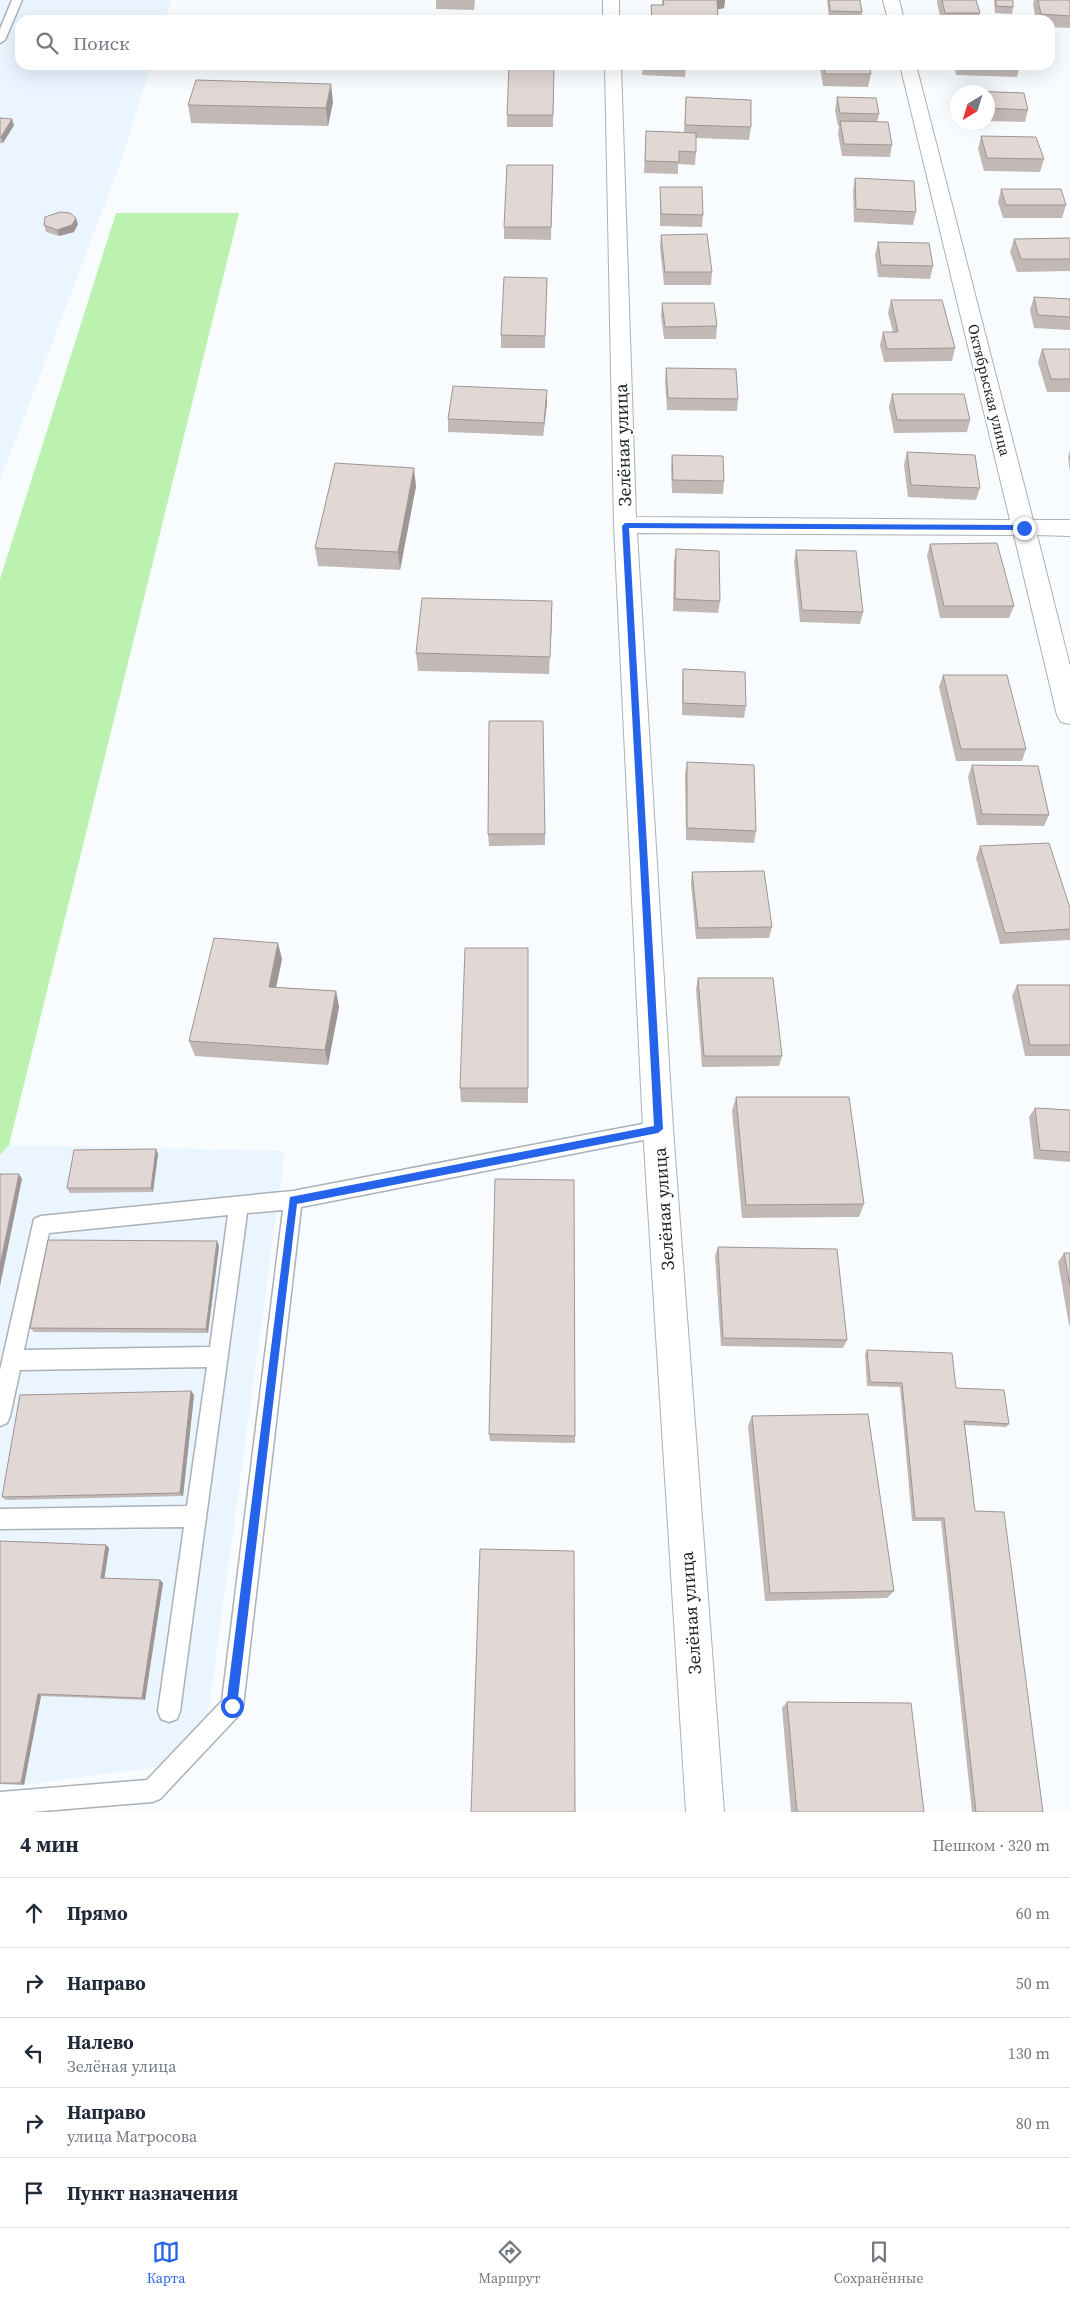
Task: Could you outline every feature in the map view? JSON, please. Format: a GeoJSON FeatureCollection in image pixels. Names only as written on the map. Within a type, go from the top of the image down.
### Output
{"type":"FeatureCollection","features":[{"type":"Feature","properties":{"kind":"street"},"geometry":{"type":"LineString","coordinates":[[611,0],[611,15]]}},
{"type":"Feature","properties":{"kind":"street"},"geometry":{"type":"LineString","coordinates":[[891,0],[895,15]]}},
{"type":"Feature","properties":{"kind":"street","name":"Зелёная улица"},"geometry":{"type":"LineString","coordinates":[[612,70],[625,526],[658,1129],[704,1812]]}},
{"type":"Feature","properties":{"kind":"street","name":"Октябрьская улица"},"geometry":{"type":"LineString","coordinates":[[909,70],[1070,715]]}},
{"type":"Feature","properties":{"kind":"street"},"geometry":{"type":"LineString","coordinates":[[625,526],[1070,528]]}},
{"type":"Feature","properties":{"kind":"lane"},"geometry":{"type":"LineString","coordinates":[[0,40],[17,0]]}},
{"type":"Feature","properties":{"kind":"lane"},"geometry":{"type":"LineString","coordinates":[[0,1416],[41,1225],[293,1200],[658,1129]]}},
{"type":"Feature","properties":{"kind":"lane"},"geometry":{"type":"LineString","coordinates":[[0,1803],[152,1791],[232,1706],[293,1200]]}},
{"type":"Feature","properties":{"kind":"lane"},"geometry":{"type":"LineString","coordinates":[[169,1711],[238,1205]]}},
{"type":"Feature","properties":{"kind":"lane"},"geometry":{"type":"LineString","coordinates":[[12,1360],[218,1357]]}},
{"type":"Feature","properties":{"kind":"lane"},"geometry":{"type":"LineString","coordinates":[[0,1519],[196,1516]]}},
{"type":"Feature","properties":{"kind":"shaded area"},"geometry":{"type":"Polygon","coordinates":[[[0,0],[171,0],[166,15],[15,15],[15,70],[149,70],[120,164],[0,481],[0,0]]]}},
{"type":"Feature","properties":{"kind":"shaded area"},"geometry":{"type":"Polygon","coordinates":[[[9,1145],[285,1151],[208,1715],[162,1766],[24,1785],[0,1784],[0,1155],[9,1145]]]}},
{"type":"Feature","properties":{"kind":"green space"},"geometry":{"type":"Polygon","coordinates":[[[116,213],[239,213],[9,1145],[0,1155],[0,579],[116,213]]]}},
{"type":"Feature","properties":{"kind":"building"},"geometry":{"type":"Polygon","coordinates":[[[663,0],[717,0],[718,15],[652,15],[651,5],[664,5],[663,0]]]}},
{"type":"Feature","properties":{"kind":"building"},"geometry":{"type":"Polygon","coordinates":[[[829,0],[860,0],[862,12],[830,11],[829,0]]]}},
{"type":"Feature","properties":{"kind":"building"},"geometry":{"type":"Polygon","coordinates":[[[942,0],[976,0],[980,13],[945,13],[942,0]]]}},
{"type":"Feature","properties":{"kind":"building"},"geometry":{"type":"Polygon","coordinates":[[[996,0],[1013,0],[1013,7],[996,6],[996,0]]]}},
{"type":"Feature","properties":{"kind":"building"},"geometry":{"type":"Polygon","coordinates":[[[1038,0],[1070,0],[1070,16],[1041,14],[1038,0]]]}},
{"type":"Feature","properties":{"kind":"building"},"geometry":{"type":"Polygon","coordinates":[[[509,70],[554,70],[553,115],[507,115],[509,70]]]}},
{"type":"Feature","properties":{"kind":"building"},"geometry":{"type":"Polygon","coordinates":[[[825,70],[870,70],[871,74],[825,74],[825,70]]]}},
{"type":"Feature","properties":{"kind":"building"},"geometry":{"type":"Polygon","coordinates":[[[196,80],[331,84],[326,108],[188,105],[196,80]]]}},
{"type":"Feature","properties":{"kind":"building"},"geometry":{"type":"Polygon","coordinates":[[[995,92],[1024,93],[1028,110],[995,108],[995,92]]]}},
{"type":"Feature","properties":{"kind":"building"},"geometry":{"type":"Polygon","coordinates":[[[686,97],[751,100],[751,127],[685,125],[686,97]]]}},
{"type":"Feature","properties":{"kind":"building"},"geometry":{"type":"Polygon","coordinates":[[[837,97],[876,98],[879,114],[840,113],[837,97]]]}},
{"type":"Feature","properties":{"kind":"building"},"geometry":{"type":"Polygon","coordinates":[[[0,118],[12,119],[1,137],[0,137],[0,118]]]}},
{"type":"Feature","properties":{"kind":"building"},"geometry":{"type":"Polygon","coordinates":[[[840,121],[888,122],[892,145],[844,144],[840,121]]]}},
{"type":"Feature","properties":{"kind":"building"},"geometry":{"type":"Polygon","coordinates":[[[646,131],[696,133],[696,152],[679,151],[679,162],[645,161],[646,131]]]}},
{"type":"Feature","properties":{"kind":"building"},"geometry":{"type":"Polygon","coordinates":[[[981,136],[1036,137],[1044,159],[987,158],[981,136]]]}},
{"type":"Feature","properties":{"kind":"building"},"geometry":{"type":"Polygon","coordinates":[[[507,165],[553,165],[551,227],[504,227],[507,165]]]}},
{"type":"Feature","properties":{"kind":"building"},"geometry":{"type":"Polygon","coordinates":[[[855,178],[914,181],[916,212],[856,209],[855,178]]]}},
{"type":"Feature","properties":{"kind":"building"},"geometry":{"type":"Polygon","coordinates":[[[660,187],[702,187],[703,215],[661,214],[660,187]]]}},
{"type":"Feature","properties":{"kind":"building"},"geometry":{"type":"Polygon","coordinates":[[[1001,189],[1061,189],[1066,205],[1006,205],[1001,189]]]}},
{"type":"Feature","properties":{"kind":"building"},"geometry":{"type":"Polygon","coordinates":[[[60,212],[70,213],[76,218],[72,225],[57,230],[44,225],[45,217],[60,212]]]}},
{"type":"Feature","properties":{"kind":"building"},"geometry":{"type":"Polygon","coordinates":[[[707,234],[712,272],[665,272],[661,235],[707,234]]]}},
{"type":"Feature","properties":{"kind":"building"},"geometry":{"type":"Polygon","coordinates":[[[1070,238],[1070,259],[1021,259],[1014,239],[1070,238]]]}},
{"type":"Feature","properties":{"kind":"building"},"geometry":{"type":"Polygon","coordinates":[[[878,242],[929,243],[933,266],[881,265],[878,242]]]}},
{"type":"Feature","properties":{"kind":"building"},"geometry":{"type":"Polygon","coordinates":[[[504,277],[547,278],[545,336],[501,335],[504,277]]]}},
{"type":"Feature","properties":{"kind":"building"},"geometry":{"type":"Polygon","coordinates":[[[1034,297],[1070,299],[1070,317],[1038,315],[1034,297]]]}},
{"type":"Feature","properties":{"kind":"building"},"geometry":{"type":"Polygon","coordinates":[[[891,300],[942,300],[955,348],[887,349],[883,332],[898,332],[891,300]]]}},
{"type":"Feature","properties":{"kind":"building"},"geometry":{"type":"Polygon","coordinates":[[[662,303],[714,303],[717,326],[665,327],[662,303]]]}},
{"type":"Feature","properties":{"kind":"building"},"geometry":{"type":"Polygon","coordinates":[[[1042,349],[1070,349],[1070,379],[1051,379],[1042,349]]]}},
{"type":"Feature","properties":{"kind":"building"},"geometry":{"type":"Polygon","coordinates":[[[666,368],[736,369],[738,399],[668,398],[666,368]]]}},
{"type":"Feature","properties":{"kind":"building"},"geometry":{"type":"Polygon","coordinates":[[[453,386],[547,390],[544,423],[448,419],[453,386]]]}},
{"type":"Feature","properties":{"kind":"building"},"geometry":{"type":"Polygon","coordinates":[[[892,394],[964,394],[970,420],[897,420],[892,394]]]}},
{"type":"Feature","properties":{"kind":"building"},"geometry":{"type":"Polygon","coordinates":[[[907,452],[975,455],[980,488],[911,485],[907,452]]]}},
{"type":"Feature","properties":{"kind":"building"},"geometry":{"type":"Polygon","coordinates":[[[672,455],[723,456],[724,481],[673,480],[672,455]]]}},
{"type":"Feature","properties":{"kind":"building"},"geometry":{"type":"Polygon","coordinates":[[[335,463],[414,468],[398,552],[315,548],[335,463]]]}},
{"type":"Feature","properties":{"kind":"building"},"geometry":{"type":"Polygon","coordinates":[[[997,543],[1014,606],[944,606],[930,544],[997,543]]]}},
{"type":"Feature","properties":{"kind":"building"},"geometry":{"type":"Polygon","coordinates":[[[676,549],[719,551],[720,601],[675,599],[676,549]]]}},
{"type":"Feature","properties":{"kind":"building"},"geometry":{"type":"Polygon","coordinates":[[[796,550],[856,551],[863,612],[802,610],[796,550]]]}},
{"type":"Feature","properties":{"kind":"building"},"geometry":{"type":"Polygon","coordinates":[[[422,598],[552,601],[550,657],[416,653],[422,598]]]}},
{"type":"Feature","properties":{"kind":"building"},"geometry":{"type":"Polygon","coordinates":[[[683,669],[745,672],[746,706],[683,703],[683,669]]]}},
{"type":"Feature","properties":{"kind":"building"},"geometry":{"type":"Polygon","coordinates":[[[943,675],[1007,675],[1026,749],[961,749],[943,675]]]}},
{"type":"Feature","properties":{"kind":"building"},"geometry":{"type":"Polygon","coordinates":[[[489,721],[543,721],[545,834],[488,834],[489,721]]]}},
{"type":"Feature","properties":{"kind":"building"},"geometry":{"type":"Polygon","coordinates":[[[687,762],[754,765],[756,831],[687,828],[687,762]]]}},
{"type":"Feature","properties":{"kind":"building"},"geometry":{"type":"Polygon","coordinates":[[[972,765],[1038,766],[1049,815],[982,814],[972,765]]]}},
{"type":"Feature","properties":{"kind":"building"},"geometry":{"type":"Polygon","coordinates":[[[1049,843],[1070,908],[1070,929],[1005,933],[980,846],[1049,843]]]}},
{"type":"Feature","properties":{"kind":"building"},"geometry":{"type":"Polygon","coordinates":[[[764,871],[772,927],[698,928],[692,872],[764,871]]]}},
{"type":"Feature","properties":{"kind":"building"},"geometry":{"type":"Polygon","coordinates":[[[214,938],[278,943],[269,987],[336,991],[325,1050],[189,1041],[214,938]]]}},
{"type":"Feature","properties":{"kind":"building"},"geometry":{"type":"Polygon","coordinates":[[[465,948],[528,948],[528,1088],[460,1088],[465,948]]]}},
{"type":"Feature","properties":{"kind":"building"},"geometry":{"type":"Polygon","coordinates":[[[698,978],[773,978],[782,1056],[704,1056],[698,978]]]}},
{"type":"Feature","properties":{"kind":"building"},"geometry":{"type":"Polygon","coordinates":[[[1017,985],[1070,985],[1070,1045],[1030,1045],[1017,985]]]}},
{"type":"Feature","properties":{"kind":"building"},"geometry":{"type":"Polygon","coordinates":[[[736,1097],[849,1097],[864,1204],[746,1205],[736,1097]]]}},
{"type":"Feature","properties":{"kind":"building"},"geometry":{"type":"Polygon","coordinates":[[[1035,1108],[1070,1110],[1070,1152],[1040,1150],[1035,1108]]]}},
{"type":"Feature","properties":{"kind":"building"},"geometry":{"type":"Polygon","coordinates":[[[156,1149],[151,1188],[67,1188],[74,1150],[156,1149]]]}},
{"type":"Feature","properties":{"kind":"building"},"geometry":{"type":"Polygon","coordinates":[[[0,1174],[19,1174],[0,1265],[0,1174]]]}},
{"type":"Feature","properties":{"kind":"building"},"geometry":{"type":"Polygon","coordinates":[[[495,1179],[574,1180],[575,1436],[489,1434],[495,1179]]]}},
{"type":"Feature","properties":{"kind":"building"},"geometry":{"type":"Polygon","coordinates":[[[48,1240],[217,1241],[206,1329],[30,1328],[48,1240]]]}},
{"type":"Feature","properties":{"kind":"building"},"geometry":{"type":"Polygon","coordinates":[[[718,1247],[837,1249],[847,1340],[723,1338],[718,1247]]]}},
{"type":"Feature","properties":{"kind":"building"},"geometry":{"type":"Polygon","coordinates":[[[1064,1253],[1070,1253],[1070,1286],[1064,1253]]]}},
{"type":"Feature","properties":{"kind":"building"},"geometry":{"type":"Polygon","coordinates":[[[867,1350],[952,1353],[956,1388],[1004,1390],[1009,1424],[964,1421],[975,1511],[1004,1512],[1043,1812],[976,1812],[944,1518],[915,1518],[902,1383],[870,1382],[867,1350]]]}},
{"type":"Feature","properties":{"kind":"building"},"geometry":{"type":"Polygon","coordinates":[[[191,1391],[180,1493],[2,1497],[20,1395],[191,1391]]]}},
{"type":"Feature","properties":{"kind":"building"},"geometry":{"type":"Polygon","coordinates":[[[868,1414],[894,1591],[770,1593],[752,1416],[868,1414]]]}},
{"type":"Feature","properties":{"kind":"building"},"geometry":{"type":"Polygon","coordinates":[[[0,1541],[106,1545],[101,1578],[160,1580],[142,1698],[38,1694],[21,1783],[0,1783],[0,1541]]]}},
{"type":"Feature","properties":{"kind":"building"},"geometry":{"type":"Polygon","coordinates":[[[480,1549],[574,1551],[575,1812],[471,1812],[480,1549]]]}},
{"type":"Feature","properties":{"kind":"building"},"geometry":{"type":"Polygon","coordinates":[[[787,1702],[911,1703],[924,1812],[797,1812],[787,1702]]]}},
{"type":"Feature","properties":{"kind":"route"},"geometry":{"type":"LineString","coordinates":[[232,1706],[293,1200],[658,1129],[625,526],[1024,528]]}}]}
